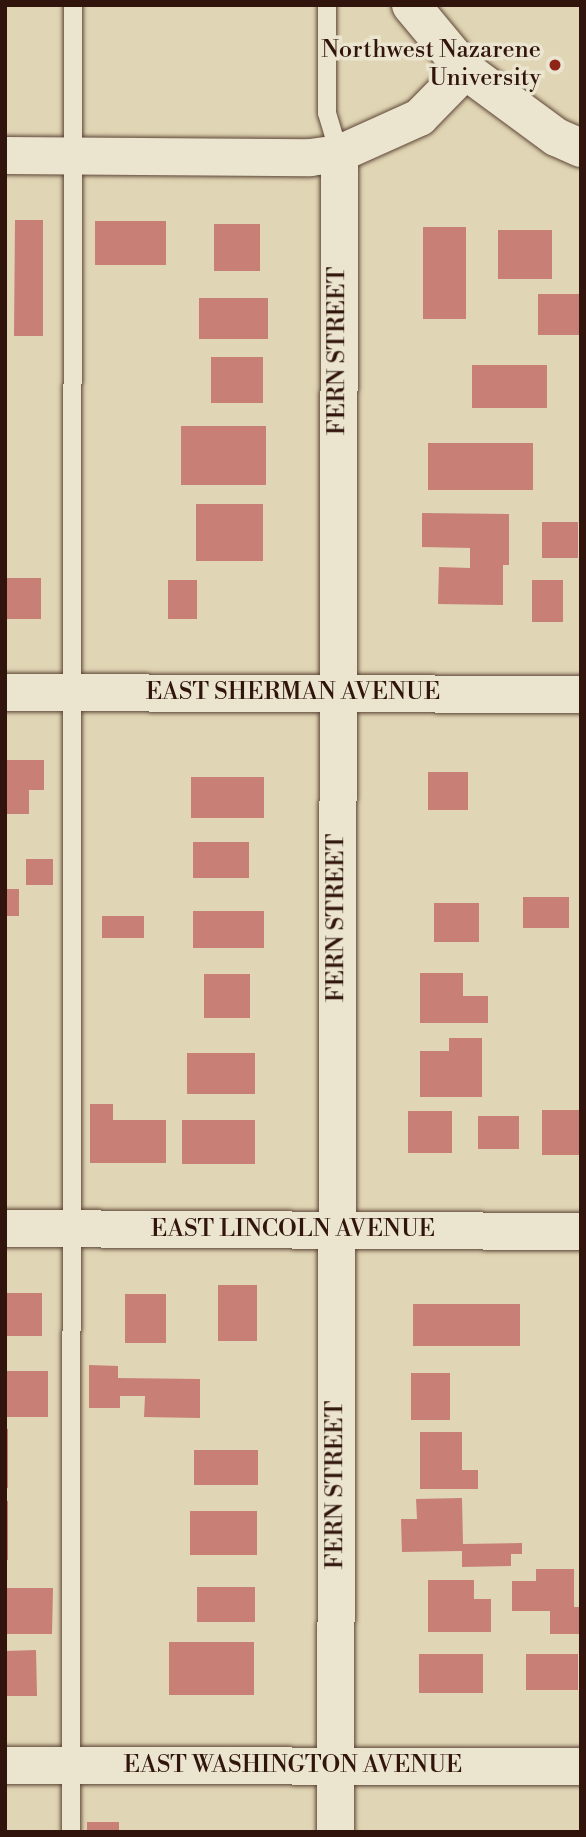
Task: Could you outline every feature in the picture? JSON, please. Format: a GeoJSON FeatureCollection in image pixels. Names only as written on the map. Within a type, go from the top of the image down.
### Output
{"type":"FeatureCollection","features":[{"type":"Feature","properties":{"kind":"street"},"geometry":{"type":"LineString","coordinates":[[411,5],[465,70],[556,137],[581,148]]}},
{"type":"Feature","properties":{"kind":"street"},"geometry":{"type":"LineString","coordinates":[[5,155],[310,157],[339,153],[419,117],[465,70]]}},
{"type":"Feature","properties":{"kind":"street","name":"FERN STREET"},"geometry":{"type":"LineString","coordinates":[[335,1832],[339,153]]}},
{"type":"Feature","properties":{"kind":"street","name":"EAST SHERMAN AVENUE"},"geometry":{"type":"LineString","coordinates":[[5,692],[581,694]]}},
{"type":"Feature","properties":{"kind":"street","name":"EAST LINCOLN AVENUE"},"geometry":{"type":"LineString","coordinates":[[5,1228],[581,1231]]}},
{"type":"Feature","properties":{"kind":"street","name":"EAST WASHINGTON AVENUE"},"geometry":{"type":"LineString","coordinates":[[5,1765],[581,1766]]}},
{"type":"Feature","properties":{"kind":"lane"},"geometry":{"type":"LineString","coordinates":[[71,1832],[73,5]]}},
{"type":"Feature","properties":{"kind":"lane","name":"FERN STREET"},"geometry":{"type":"LineString","coordinates":[[327,5],[327,113],[339,153]]}},
{"type":"Feature","properties":{"kind":"building"},"geometry":{"type":"Polygon","coordinates":[[[15,220],[43,220],[43,336],[14,336],[15,220]]]}},
{"type":"Feature","properties":{"kind":"building"},"geometry":{"type":"Polygon","coordinates":[[[95,221],[166,221],[166,265],[95,265],[95,221]]]}},
{"type":"Feature","properties":{"kind":"building"},"geometry":{"type":"Polygon","coordinates":[[[214,224],[260,224],[260,271],[214,271],[214,224]]]}},
{"type":"Feature","properties":{"kind":"building"},"geometry":{"type":"Polygon","coordinates":[[[423,227],[466,227],[466,319],[423,319],[423,227]]]}},
{"type":"Feature","properties":{"kind":"building"},"geometry":{"type":"Polygon","coordinates":[[[498,230],[552,230],[552,279],[498,279],[498,230]]]}},
{"type":"Feature","properties":{"kind":"building"},"geometry":{"type":"Polygon","coordinates":[[[538,294],[581,294],[581,335],[538,335],[538,294]]]}},
{"type":"Feature","properties":{"kind":"building"},"geometry":{"type":"Polygon","coordinates":[[[199,298],[268,298],[268,339],[199,339],[199,298]]]}},
{"type":"Feature","properties":{"kind":"building"},"geometry":{"type":"Polygon","coordinates":[[[211,357],[263,357],[263,403],[211,403],[211,357]]]}},
{"type":"Feature","properties":{"kind":"building"},"geometry":{"type":"Polygon","coordinates":[[[472,365],[547,365],[547,408],[472,408],[472,365]]]}},
{"type":"Feature","properties":{"kind":"building"},"geometry":{"type":"Polygon","coordinates":[[[181,426],[266,426],[266,485],[181,485],[181,426]]]}},
{"type":"Feature","properties":{"kind":"building"},"geometry":{"type":"Polygon","coordinates":[[[428,443],[533,443],[533,490],[428,490],[428,443]]]}},
{"type":"Feature","properties":{"kind":"building"},"geometry":{"type":"Polygon","coordinates":[[[196,504],[263,504],[263,561],[196,561],[196,504]]]}},
{"type":"Feature","properties":{"kind":"building"},"geometry":{"type":"Polygon","coordinates":[[[422,513],[509,514],[509,565],[503,565],[503,605],[438,604],[439,567],[470,568],[470,548],[422,547],[422,513]]]}},
{"type":"Feature","properties":{"kind":"building"},"geometry":{"type":"Polygon","coordinates":[[[542,522],[578,522],[578,558],[542,558],[542,522]]]}},
{"type":"Feature","properties":{"kind":"building"},"geometry":{"type":"Polygon","coordinates":[[[6,578],[41,578],[41,619],[6,619],[6,578]]]}},
{"type":"Feature","properties":{"kind":"building"},"geometry":{"type":"Polygon","coordinates":[[[168,580],[197,580],[197,619],[168,619],[168,580]]]}},
{"type":"Feature","properties":{"kind":"building"},"geometry":{"type":"Polygon","coordinates":[[[532,580],[563,580],[563,622],[532,622],[532,580]]]}},
{"type":"Feature","properties":{"kind":"building"},"geometry":{"type":"Polygon","coordinates":[[[5,760],[44,760],[44,790],[29,790],[29,814],[5,814],[5,760]]]}},
{"type":"Feature","properties":{"kind":"building"},"geometry":{"type":"Polygon","coordinates":[[[428,772],[468,772],[468,810],[428,810],[428,772]]]}},
{"type":"Feature","properties":{"kind":"building"},"geometry":{"type":"Polygon","coordinates":[[[191,777],[264,777],[264,818],[191,818],[191,777]]]}},
{"type":"Feature","properties":{"kind":"building"},"geometry":{"type":"Polygon","coordinates":[[[193,842],[249,842],[249,878],[193,878],[193,842]]]}},
{"type":"Feature","properties":{"kind":"building"},"geometry":{"type":"Polygon","coordinates":[[[26,859],[53,859],[53,885],[26,885],[26,859]]]}},
{"type":"Feature","properties":{"kind":"building"},"geometry":{"type":"Polygon","coordinates":[[[5,889],[19,889],[19,916],[5,916],[5,889]]]}},
{"type":"Feature","properties":{"kind":"building"},"geometry":{"type":"Polygon","coordinates":[[[523,897],[569,897],[569,928],[523,928],[523,897]]]}},
{"type":"Feature","properties":{"kind":"building"},"geometry":{"type":"Polygon","coordinates":[[[434,903],[479,903],[479,942],[434,942],[434,903]]]}},
{"type":"Feature","properties":{"kind":"building"},"geometry":{"type":"Polygon","coordinates":[[[193,911],[264,911],[264,948],[193,948],[193,911]]]}},
{"type":"Feature","properties":{"kind":"building"},"geometry":{"type":"Polygon","coordinates":[[[102,916],[144,916],[144,938],[102,938],[102,916]]]}},
{"type":"Feature","properties":{"kind":"building"},"geometry":{"type":"Polygon","coordinates":[[[420,973],[463,973],[463,996],[488,996],[488,1023],[420,1023],[420,973]]]}},
{"type":"Feature","properties":{"kind":"building"},"geometry":{"type":"Polygon","coordinates":[[[204,974],[250,974],[250,1018],[204,1018],[204,974]]]}},
{"type":"Feature","properties":{"kind":"building"},"geometry":{"type":"Polygon","coordinates":[[[449,1038],[482,1038],[482,1097],[420,1097],[420,1051],[449,1051],[449,1038]]]}},
{"type":"Feature","properties":{"kind":"building"},"geometry":{"type":"Polygon","coordinates":[[[187,1053],[255,1053],[255,1094],[187,1094],[187,1053]]]}},
{"type":"Feature","properties":{"kind":"building"},"geometry":{"type":"Polygon","coordinates":[[[90,1104],[113,1104],[113,1120],[166,1120],[166,1163],[90,1163],[90,1104]]]}},
{"type":"Feature","properties":{"kind":"building"},"geometry":{"type":"Polygon","coordinates":[[[542,1110],[581,1110],[581,1155],[542,1155],[542,1110]]]}},
{"type":"Feature","properties":{"kind":"building"},"geometry":{"type":"Polygon","coordinates":[[[408,1111],[452,1111],[452,1153],[408,1153],[408,1111]]]}},
{"type":"Feature","properties":{"kind":"building"},"geometry":{"type":"Polygon","coordinates":[[[478,1116],[519,1116],[519,1149],[478,1149],[478,1116]]]}},
{"type":"Feature","properties":{"kind":"building"},"geometry":{"type":"Polygon","coordinates":[[[182,1120],[255,1120],[255,1164],[182,1164],[182,1120]]]}},
{"type":"Feature","properties":{"kind":"building"},"geometry":{"type":"Polygon","coordinates":[[[218,1285],[257,1285],[257,1341],[218,1341],[218,1285]]]}},
{"type":"Feature","properties":{"kind":"building"},"geometry":{"type":"Polygon","coordinates":[[[5,1293],[42,1293],[42,1336],[5,1336],[5,1293]]]}},
{"type":"Feature","properties":{"kind":"building"},"geometry":{"type":"Polygon","coordinates":[[[125,1294],[166,1294],[166,1343],[125,1343],[125,1294]]]}},
{"type":"Feature","properties":{"kind":"building"},"geometry":{"type":"Polygon","coordinates":[[[413,1304],[520,1304],[520,1346],[413,1346],[413,1304]]]}},
{"type":"Feature","properties":{"kind":"building"},"geometry":{"type":"Polygon","coordinates":[[[89,1365],[118,1366],[118,1378],[200,1379],[200,1418],[144,1417],[145,1396],[120,1396],[120,1408],[89,1408],[89,1365]]]}},
{"type":"Feature","properties":{"kind":"building"},"geometry":{"type":"Polygon","coordinates":[[[5,1371],[48,1371],[48,1417],[5,1417],[5,1371]]]}},
{"type":"Feature","properties":{"kind":"building"},"geometry":{"type":"Polygon","coordinates":[[[411,1373],[450,1373],[450,1420],[411,1420],[411,1373]]]}},
{"type":"Feature","properties":{"kind":"building"},"geometry":{"type":"Polygon","coordinates":[[[5,1429],[8,1429],[8,1488],[5,1488],[5,1429]]]}},
{"type":"Feature","properties":{"kind":"building"},"geometry":{"type":"Polygon","coordinates":[[[420,1432],[462,1432],[462,1470],[478,1470],[478,1489],[420,1489],[420,1432]]]}},
{"type":"Feature","properties":{"kind":"building"},"geometry":{"type":"Polygon","coordinates":[[[194,1450],[258,1450],[258,1485],[194,1485],[194,1450]]]}},
{"type":"Feature","properties":{"kind":"building"},"geometry":{"type":"Polygon","coordinates":[[[462,1498],[463,1544],[522,1543],[522,1554],[511,1554],[511,1566],[462,1567],[462,1551],[402,1552],[401,1519],[417,1519],[416,1499],[462,1498]]]}},
{"type":"Feature","properties":{"kind":"building"},"geometry":{"type":"Polygon","coordinates":[[[5,1501],[8,1501],[8,1560],[5,1560],[5,1501]]]}},
{"type":"Feature","properties":{"kind":"building"},"geometry":{"type":"Polygon","coordinates":[[[190,1511],[257,1511],[257,1555],[190,1555],[190,1511]]]}},
{"type":"Feature","properties":{"kind":"building"},"geometry":{"type":"Polygon","coordinates":[[[536,1569],[574,1569],[574,1607],[581,1607],[581,1634],[550,1634],[550,1611],[512,1611],[512,1581],[536,1581],[536,1569]]]}},
{"type":"Feature","properties":{"kind":"building"},"geometry":{"type":"Polygon","coordinates":[[[428,1580],[474,1580],[474,1599],[491,1599],[491,1632],[428,1632],[428,1580]]]}},
{"type":"Feature","properties":{"kind":"building"},"geometry":{"type":"Polygon","coordinates":[[[197,1587],[255,1587],[255,1622],[197,1622],[197,1587]]]}},
{"type":"Feature","properties":{"kind":"building"},"geometry":{"type":"Polygon","coordinates":[[[5,1588],[53,1588],[52,1634],[5,1634],[5,1588]]]}},
{"type":"Feature","properties":{"kind":"building"},"geometry":{"type":"Polygon","coordinates":[[[169,1642],[254,1642],[254,1695],[169,1695],[169,1642]]]}},
{"type":"Feature","properties":{"kind":"building"},"geometry":{"type":"Polygon","coordinates":[[[36,1650],[37,1696],[5,1696],[5,1651],[36,1650]]]}},
{"type":"Feature","properties":{"kind":"building"},"geometry":{"type":"Polygon","coordinates":[[[419,1654],[483,1654],[483,1693],[419,1693],[419,1654]]]}},
{"type":"Feature","properties":{"kind":"building"},"geometry":{"type":"Polygon","coordinates":[[[526,1654],[578,1654],[578,1690],[526,1690],[526,1654]]]}},
{"type":"Feature","properties":{"kind":"building"},"geometry":{"type":"Polygon","coordinates":[[[87,1822],[119,1822],[119,1832],[87,1832],[87,1822]]]}},
{"type":"Feature","properties":{"kind":"place","name":"Northwest Nazarene University"},"geometry":{"type":"Point","coordinates":[555,65]}}]}
